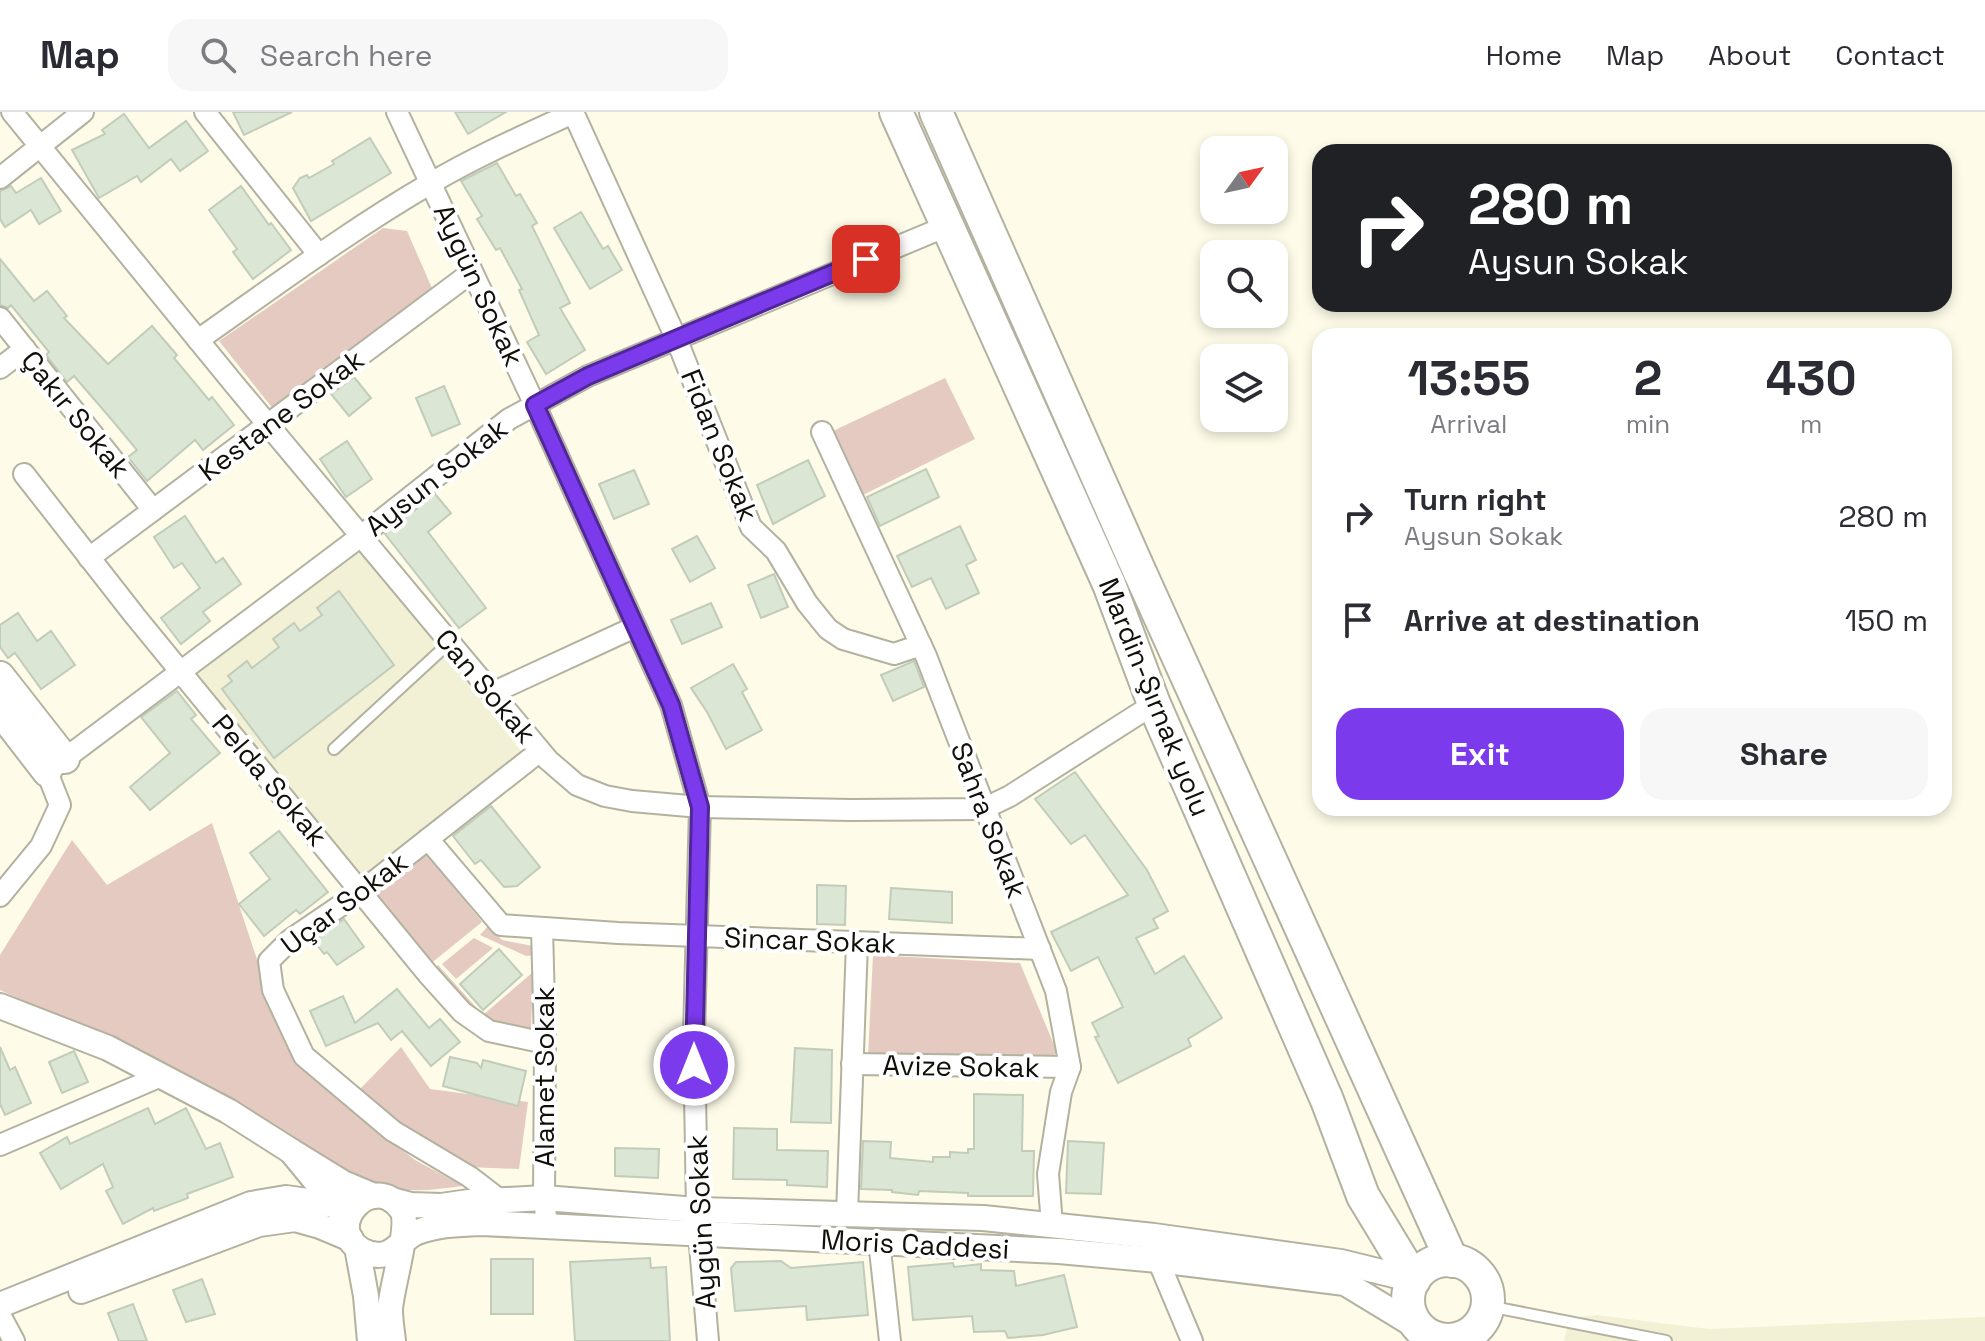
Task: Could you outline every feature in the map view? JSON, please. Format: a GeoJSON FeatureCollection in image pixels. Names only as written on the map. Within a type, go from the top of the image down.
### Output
{"type":"FeatureCollection","features":[{"type":"Feature","properties":{"kind":"highway","name":"Mardin-Şırnak yolu"},"geometry":{"type":"LineString","coordinates":[[896,112],[1109,584],[1154,704],[1327,1100],[1363,1196],[1414,1280]]}},
{"type":"Feature","properties":{"kind":"highway","name":"Mardin-Şırnak yolu"},"geometry":{"type":"LineString","coordinates":[[936,112],[1452,1261]]}},
{"type":"Feature","properties":{"kind":"highway"},"geometry":{"type":"LineString","coordinates":[[1452,1261],[1462,1263],[1480,1276],[1485,1285],[1485,1324],[1463,1338],[1434,1336],[1412,1317],[1409,1304],[1414,1280],[1426,1267],[1452,1261]]}},
{"type":"Feature","properties":{"kind":"main road"},"geometry":{"type":"LineString","coordinates":[[0,676],[56,766]]}},
{"type":"Feature","properties":{"kind":"main road"},"geometry":{"type":"LineString","coordinates":[[0,711],[56,766]]}},
{"type":"Feature","properties":{"kind":"street","name":"Can Sokak"},"geometry":{"type":"LineString","coordinates":[[12,112],[449,643],[540,751],[577,785],[605,796],[700,807],[983,809],[1010,796],[1154,704]]}},
{"type":"Feature","properties":{"kind":"street"},"geometry":{"type":"LineString","coordinates":[[0,178],[83,112]]}},
{"type":"Feature","properties":{"kind":"street"},"geometry":{"type":"LineString","coordinates":[[205,112],[319,255]]}},
{"type":"Feature","properties":{"kind":"street","name":"Aygün Sokak"},"geometry":{"type":"LineString","coordinates":[[397,112],[671,705],[700,807],[694,1036],[698,1222],[708,1341]]}},
{"type":"Feature","properties":{"kind":"street"},"geometry":{"type":"LineString","coordinates":[[198,340],[319,255],[431,183],[493,149],[573,112]]}},
{"type":"Feature","properties":{"kind":"street","name":"Fidan Sokak"},"geometry":{"type":"LineString","coordinates":[[573,112],[676,338],[751,527],[776,551],[807,603],[828,629],[843,639],[894,654],[921,645]]}},
{"type":"Feature","properties":{"kind":"street","name":"Aysun Sokak"},"geometry":{"type":"LineString","coordinates":[[56,766],[179,670],[361,536],[509,419],[588,376],[947,226]]}},
{"type":"Feature","properties":{"kind":"street","name":"Kestane Sokak"},"geometry":{"type":"LineString","coordinates":[[89,558],[472,272]]}},
{"type":"Feature","properties":{"kind":"street","name":"Çakır Sokak"},"geometry":{"type":"LineString","coordinates":[[0,318],[153,510]]}},
{"type":"Feature","properties":{"kind":"street"},"geometry":{"type":"LineString","coordinates":[[0,368],[25,349]]}},
{"type":"Feature","properties":{"kind":"street","name":"Sahra Sokak"},"geometry":{"type":"LineString","coordinates":[[822,432],[921,645],[1056,991],[1070,1067],[1061,1092],[1048,1174],[1052,1225]]}},
{"type":"Feature","properties":{"kind":"street","name":"Pelda Sokak"},"geometry":{"type":"LineString","coordinates":[[24,474],[179,670],[462,1012],[489,1031],[545,1043]]}},
{"type":"Feature","properties":{"kind":"street"},"geometry":{"type":"LineString","coordinates":[[492,693],[635,627]]}},
{"type":"Feature","properties":{"kind":"street","name":"Uçar Sokak"},"geometry":{"type":"LineString","coordinates":[[500,1200],[470,1177],[393,1131],[304,1056],[273,990],[269,961],[290,940],[362,891],[540,751]]}},
{"type":"Feature","properties":{"kind":"street"},"geometry":{"type":"LineString","coordinates":[[0,896],[41,846],[60,805],[56,766]]}},
{"type":"Feature","properties":{"kind":"street","name":"Sincar Sokak"},"geometry":{"type":"LineString","coordinates":[[428,839],[501,925],[1040,949]]}},
{"type":"Feature","properties":{"kind":"street","name":"Alamet Sokak"},"geometry":{"type":"LineString","coordinates":[[542,928],[544,1198],[547,1226]]}},
{"type":"Feature","properties":{"kind":"street"},"geometry":{"type":"LineString","coordinates":[[847,1214],[857,943]]}},
{"type":"Feature","properties":{"kind":"street"},"geometry":{"type":"LineString","coordinates":[[0,1006],[108,1048],[228,1111],[343,1183],[359,1216],[370,1341]]}},
{"type":"Feature","properties":{"kind":"street","name":"Avize Sokak"},"geometry":{"type":"LineString","coordinates":[[852,1064],[1070,1067]]}},
{"type":"Feature","properties":{"kind":"street"},"geometry":{"type":"LineString","coordinates":[[0,1145],[161,1076]]}},
{"type":"Feature","properties":{"kind":"street"},"geometry":{"type":"LineString","coordinates":[[291,1151],[359,1216]]}},
{"type":"Feature","properties":{"kind":"street"},"geometry":{"type":"LineString","coordinates":[[3,1320],[251,1204],[286,1198],[359,1216]]}},
{"type":"Feature","properties":{"kind":"street","name":"Moris Caddesi"},"geometry":{"type":"LineString","coordinates":[[1414,1280],[1341,1262],[1156,1248],[1059,1251],[879,1241],[698,1222],[544,1198],[441,1206],[411,1205],[359,1216],[375,1255],[385,1254],[414,1234],[440,1226],[482,1223],[547,1226],[698,1222],[847,1214],[983,1218],[1052,1225],[1156,1248],[1345,1283],[1434,1336]]}},
{"type":"Feature","properties":{"kind":"street"},"geometry":{"type":"LineString","coordinates":[[3,1320],[259,1224],[295,1219],[320,1226],[359,1216],[404,1214],[405,1234],[390,1311],[393,1341]]}},
{"type":"Feature","properties":{"kind":"street"},"geometry":{"type":"LineString","coordinates":[[879,1241],[890,1341]]}},
{"type":"Feature","properties":{"kind":"street"},"geometry":{"type":"LineString","coordinates":[[1156,1248],[1192,1341]]}},
{"type":"Feature","properties":{"kind":"lane"},"geometry":{"type":"LineString","coordinates":[[334,749],[449,643]]}},
{"type":"Feature","properties":{"kind":"lane"},"geometry":{"type":"LineString","coordinates":[[1485,1324],[1666,1341]]}},
{"type":"Feature","properties":{"kind":"shaded area"},"geometry":{"type":"Polygon","coordinates":[[[383,228],[407,231],[432,288],[274,410],[219,341],[383,228]]]}},
{"type":"Feature","properties":{"kind":"shaded area"},"geometry":{"type":"Polygon","coordinates":[[[945,378],[975,439],[863,495],[833,431],[945,378]]]}},
{"type":"Feature","properties":{"kind":"shaded area"},"geometry":{"type":"Polygon","coordinates":[[[360,546],[521,751],[359,879],[198,674],[360,546]]]}},
{"type":"Feature","properties":{"kind":"shaded area"},"geometry":{"type":"Polygon","coordinates":[[[212,823],[276,1017],[360,1117],[415,1160],[463,1186],[404,1190],[365,1178],[207,1089],[0,990],[0,955],[72,840],[107,885],[212,823]]]}},
{"type":"Feature","properties":{"kind":"shaded area"},"geometry":{"type":"Polygon","coordinates":[[[421,847],[482,922],[429,965],[368,891],[421,847]]]}},
{"type":"Feature","properties":{"kind":"shaded area"},"geometry":{"type":"Polygon","coordinates":[[[488,926],[502,940],[533,946],[534,955],[526,956],[480,935],[488,926]]]}},
{"type":"Feature","properties":{"kind":"shaded area"},"geometry":{"type":"Polygon","coordinates":[[[474,938],[493,948],[456,979],[442,964],[474,938]]]}},
{"type":"Feature","properties":{"kind":"shaded area"},"geometry":{"type":"Polygon","coordinates":[[[873,955],[1020,963],[1057,1052],[1045,1064],[868,1056],[873,955]]]}},
{"type":"Feature","properties":{"kind":"shaded area"},"geometry":{"type":"Polygon","coordinates":[[[438,965],[483,1015],[533,972],[531,1029],[523,1034],[484,1024],[433,971],[438,965]]]}},
{"type":"Feature","properties":{"kind":"shaded area"},"geometry":{"type":"Polygon","coordinates":[[[401,1047],[430,1089],[528,1102],[519,1169],[468,1167],[404,1130],[360,1089],[401,1047]]]}},
{"type":"Feature","properties":{"kind":"shaded area"},"geometry":{"type":"Polygon","coordinates":[[[1597,1315],[1709,1329],[1985,1317],[1985,1341],[1564,1341],[1569,1318],[1597,1315]]]}},
{"type":"Feature","properties":{"kind":"building"},"geometry":{"type":"Polygon","coordinates":[[[233,112],[292,112],[244,135],[233,112]]]}},
{"type":"Feature","properties":{"kind":"building"},"geometry":{"type":"Polygon","coordinates":[[[455,112],[506,112],[468,134],[455,112]]]}},
{"type":"Feature","properties":{"kind":"building"},"geometry":{"type":"Polygon","coordinates":[[[124,114],[149,148],[186,121],[208,151],[180,171],[171,159],[141,182],[137,176],[99,198],[72,150],[105,134],[102,130],[124,114]]]}},
{"type":"Feature","properties":{"kind":"building"},"geometry":{"type":"Polygon","coordinates":[[[370,138],[391,173],[311,221],[293,188],[300,178],[307,175],[309,178],[334,164],[332,161],[370,138]]]}},
{"type":"Feature","properties":{"kind":"building"},"geometry":{"type":"Polygon","coordinates":[[[497,163],[516,196],[520,194],[537,223],[532,226],[570,303],[560,308],[585,350],[546,374],[527,342],[539,335],[519,290],[522,289],[500,248],[496,250],[477,219],[482,216],[461,181],[497,163]]]}},
{"type":"Feature","properties":{"kind":"building"},"geometry":{"type":"Polygon","coordinates":[[[41,178],[61,211],[39,224],[31,210],[5,227],[0,219],[0,191],[11,186],[16,193],[41,178]]]}},
{"type":"Feature","properties":{"kind":"building"},"geometry":{"type":"Polygon","coordinates":[[[241,186],[291,250],[253,279],[233,252],[237,249],[209,210],[241,186]]]}},
{"type":"Feature","properties":{"kind":"building"},"geometry":{"type":"Polygon","coordinates":[[[581,212],[603,249],[608,246],[622,270],[590,289],[554,228],[581,212]]]}},
{"type":"Feature","properties":{"kind":"building"},"geometry":{"type":"Polygon","coordinates":[[[0,259],[34,301],[47,291],[67,316],[64,318],[108,364],[152,326],[177,355],[174,358],[234,425],[203,450],[195,440],[147,481],[128,457],[137,450],[112,420],[74,376],[67,382],[46,355],[49,352],[11,305],[8,308],[0,305],[0,259]]]}},
{"type":"Feature","properties":{"kind":"building"},"geometry":{"type":"Polygon","coordinates":[[[354,377],[371,398],[349,416],[331,394],[354,377]]]}},
{"type":"Feature","properties":{"kind":"building"},"geometry":{"type":"Polygon","coordinates":[[[444,386],[460,424],[432,436],[416,398],[444,386]]]}},
{"type":"Feature","properties":{"kind":"building"},"geometry":{"type":"Polygon","coordinates":[[[347,441],[372,479],[346,497],[320,459],[347,441]]]}},
{"type":"Feature","properties":{"kind":"building"},"geometry":{"type":"Polygon","coordinates":[[[808,460],[825,496],[773,524],[757,485],[808,460]]]}},
{"type":"Feature","properties":{"kind":"building"},"geometry":{"type":"Polygon","coordinates":[[[926,469],[939,497],[880,526],[867,497],[926,469]]]}},
{"type":"Feature","properties":{"kind":"building"},"geometry":{"type":"Polygon","coordinates":[[[634,470],[649,504],[614,519],[599,484],[634,470]]]}},
{"type":"Feature","properties":{"kind":"building"},"geometry":{"type":"Polygon","coordinates":[[[435,494],[451,513],[428,532],[486,608],[459,628],[385,534],[435,494]]]}},
{"type":"Feature","properties":{"kind":"building"},"geometry":{"type":"Polygon","coordinates":[[[185,516],[216,563],[223,558],[241,584],[203,612],[210,621],[181,644],[161,618],[200,588],[182,563],[174,568],[154,537],[185,516]]]}},
{"type":"Feature","properties":{"kind":"building"},"geometry":{"type":"Polygon","coordinates":[[[960,526],[976,560],[966,565],[979,593],[946,609],[931,578],[912,587],[897,556],[960,526]]]}},
{"type":"Feature","properties":{"kind":"building"},"geometry":{"type":"Polygon","coordinates":[[[697,536],[715,568],[690,582],[672,549],[697,536]]]}},
{"type":"Feature","properties":{"kind":"building"},"geometry":{"type":"Polygon","coordinates":[[[774,574],[788,607],[761,618],[748,585],[774,574]]]}},
{"type":"Feature","properties":{"kind":"building"},"geometry":{"type":"Polygon","coordinates":[[[339,591],[394,665],[274,758],[222,689],[232,681],[228,676],[247,661],[252,668],[279,647],[273,639],[294,623],[300,631],[322,615],[317,608],[339,591]]]}},
{"type":"Feature","properties":{"kind":"building"},"geometry":{"type":"Polygon","coordinates":[[[711,603],[722,627],[682,644],[671,620],[711,603]]]}},
{"type":"Feature","properties":{"kind":"building"},"geometry":{"type":"Polygon","coordinates":[[[18,613],[37,641],[51,631],[75,665],[41,689],[15,653],[8,658],[0,647],[0,625],[18,613]]]}},
{"type":"Feature","properties":{"kind":"building"},"geometry":{"type":"Polygon","coordinates":[[[914,661],[924,687],[893,701],[881,675],[914,661]]]}},
{"type":"Feature","properties":{"kind":"building"},"geometry":{"type":"Polygon","coordinates":[[[733,664],[747,689],[742,692],[762,730],[726,749],[691,688],[733,664]]]}},
{"type":"Feature","properties":{"kind":"building"},"geometry":{"type":"Polygon","coordinates":[[[177,691],[196,715],[191,719],[220,753],[150,810],[130,787],[170,753],[141,717],[177,691]]]}},
{"type":"Feature","properties":{"kind":"building"},"geometry":{"type":"Polygon","coordinates":[[[1075,772],[1147,870],[1168,911],[1153,919],[1158,928],[1136,938],[1155,974],[1184,956],[1222,1018],[1188,1039],[1191,1046],[1118,1083],[1095,1037],[1099,1036],[1092,1023],[1123,1007],[1098,957],[1071,971],[1051,932],[1128,895],[1085,835],[1071,844],[1035,799],[1075,772]]]}},
{"type":"Feature","properties":{"kind":"building"},"geometry":{"type":"Polygon","coordinates":[[[491,806],[540,867],[517,886],[504,887],[481,860],[475,864],[453,836],[491,806]]]}},
{"type":"Feature","properties":{"kind":"building"},"geometry":{"type":"Polygon","coordinates":[[[279,831],[328,892],[300,914],[296,910],[264,936],[239,904],[270,879],[250,853],[279,831]]]}},
{"type":"Feature","properties":{"kind":"building"},"geometry":{"type":"Polygon","coordinates":[[[817,885],[846,886],[845,925],[817,924],[817,885]]]}},
{"type":"Feature","properties":{"kind":"building"},"geometry":{"type":"Polygon","coordinates":[[[891,888],[952,892],[952,923],[889,919],[891,888]]]}},
{"type":"Feature","properties":{"kind":"building"},"geometry":{"type":"Polygon","coordinates":[[[344,919],[364,947],[337,965],[314,941],[344,919]]]}},
{"type":"Feature","properties":{"kind":"building"},"geometry":{"type":"Polygon","coordinates":[[[499,949],[522,975],[483,1010],[460,984],[499,949]]]}},
{"type":"Feature","properties":{"kind":"building"},"geometry":{"type":"Polygon","coordinates":[[[397,989],[429,1028],[440,1019],[460,1042],[431,1066],[402,1031],[391,1040],[378,1023],[326,1046],[310,1011],[343,996],[355,1023],[397,989]]]}},
{"type":"Feature","properties":{"kind":"building"},"geometry":{"type":"Polygon","coordinates":[[[0,1047],[10,1070],[15,1067],[31,1103],[5,1115],[0,1104],[0,1047]]]}},
{"type":"Feature","properties":{"kind":"building"},"geometry":{"type":"Polygon","coordinates":[[[795,1048],[832,1050],[831,1123],[791,1122],[795,1048]]]}},
{"type":"Feature","properties":{"kind":"building"},"geometry":{"type":"Polygon","coordinates":[[[74,1051],[88,1082],[62,1093],[49,1062],[74,1051]]]}},
{"type":"Feature","properties":{"kind":"building"},"geometry":{"type":"Polygon","coordinates":[[[450,1057],[477,1063],[481,1068],[483,1060],[526,1071],[518,1106],[443,1086],[450,1057]]]}},
{"type":"Feature","properties":{"kind":"building"},"geometry":{"type":"Polygon","coordinates":[[[974,1094],[1023,1095],[1022,1151],[1034,1151],[1033,1196],[968,1196],[968,1193],[919,1191],[918,1195],[861,1189],[863,1141],[891,1142],[890,1158],[933,1162],[933,1157],[950,1157],[950,1152],[968,1153],[968,1149],[974,1149],[974,1094]]]}},
{"type":"Feature","properties":{"kind":"building"},"geometry":{"type":"Polygon","coordinates":[[[148,1108],[155,1124],[186,1108],[206,1149],[220,1143],[233,1177],[187,1194],[188,1198],[154,1211],[153,1208],[123,1224],[106,1191],[113,1187],[103,1164],[61,1189],[40,1153],[67,1137],[70,1144],[148,1108]]]}},
{"type":"Feature","properties":{"kind":"building"},"geometry":{"type":"Polygon","coordinates":[[[734,1128],[777,1129],[777,1150],[828,1151],[827,1187],[787,1185],[787,1180],[733,1179],[734,1128]]]}},
{"type":"Feature","properties":{"kind":"building"},"geometry":{"type":"Polygon","coordinates":[[[1068,1141],[1104,1143],[1101,1194],[1066,1193],[1068,1141]]]}},
{"type":"Feature","properties":{"kind":"building"},"geometry":{"type":"Polygon","coordinates":[[[615,1148],[659,1149],[658,1178],[615,1176],[615,1148]]]}},
{"type":"Feature","properties":{"kind":"building"},"geometry":{"type":"Polygon","coordinates":[[[650,1258],[651,1268],[666,1267],[670,1341],[575,1341],[570,1262],[650,1258]]]}},
{"type":"Feature","properties":{"kind":"building"},"geometry":{"type":"Polygon","coordinates":[[[491,1259],[533,1259],[533,1314],[491,1314],[491,1259]]]}},
{"type":"Feature","properties":{"kind":"building"},"geometry":{"type":"Polygon","coordinates":[[[781,1261],[791,1268],[863,1262],[868,1315],[807,1320],[806,1306],[735,1311],[731,1268],[736,1262],[781,1261]]]}},
{"type":"Feature","properties":{"kind":"building"},"geometry":{"type":"Polygon","coordinates":[[[953,1263],[954,1267],[981,1264],[981,1270],[1014,1271],[1016,1286],[1064,1275],[1077,1327],[1043,1335],[1008,1338],[1005,1331],[974,1332],[972,1316],[913,1320],[908,1267],[953,1263]]]}},
{"type":"Feature","properties":{"kind":"building"},"geometry":{"type":"Polygon","coordinates":[[[202,1279],[215,1314],[186,1322],[173,1290],[202,1279]]]}},
{"type":"Feature","properties":{"kind":"building"},"geometry":{"type":"Polygon","coordinates":[[[133,1304],[147,1341],[119,1341],[108,1313],[133,1304]]]}},
{"type":"Feature","properties":{"kind":"route"},"geometry":{"type":"LineString","coordinates":[[694,1065],[700,807],[671,705],[535,405],[588,376],[866,259]]}}]}
